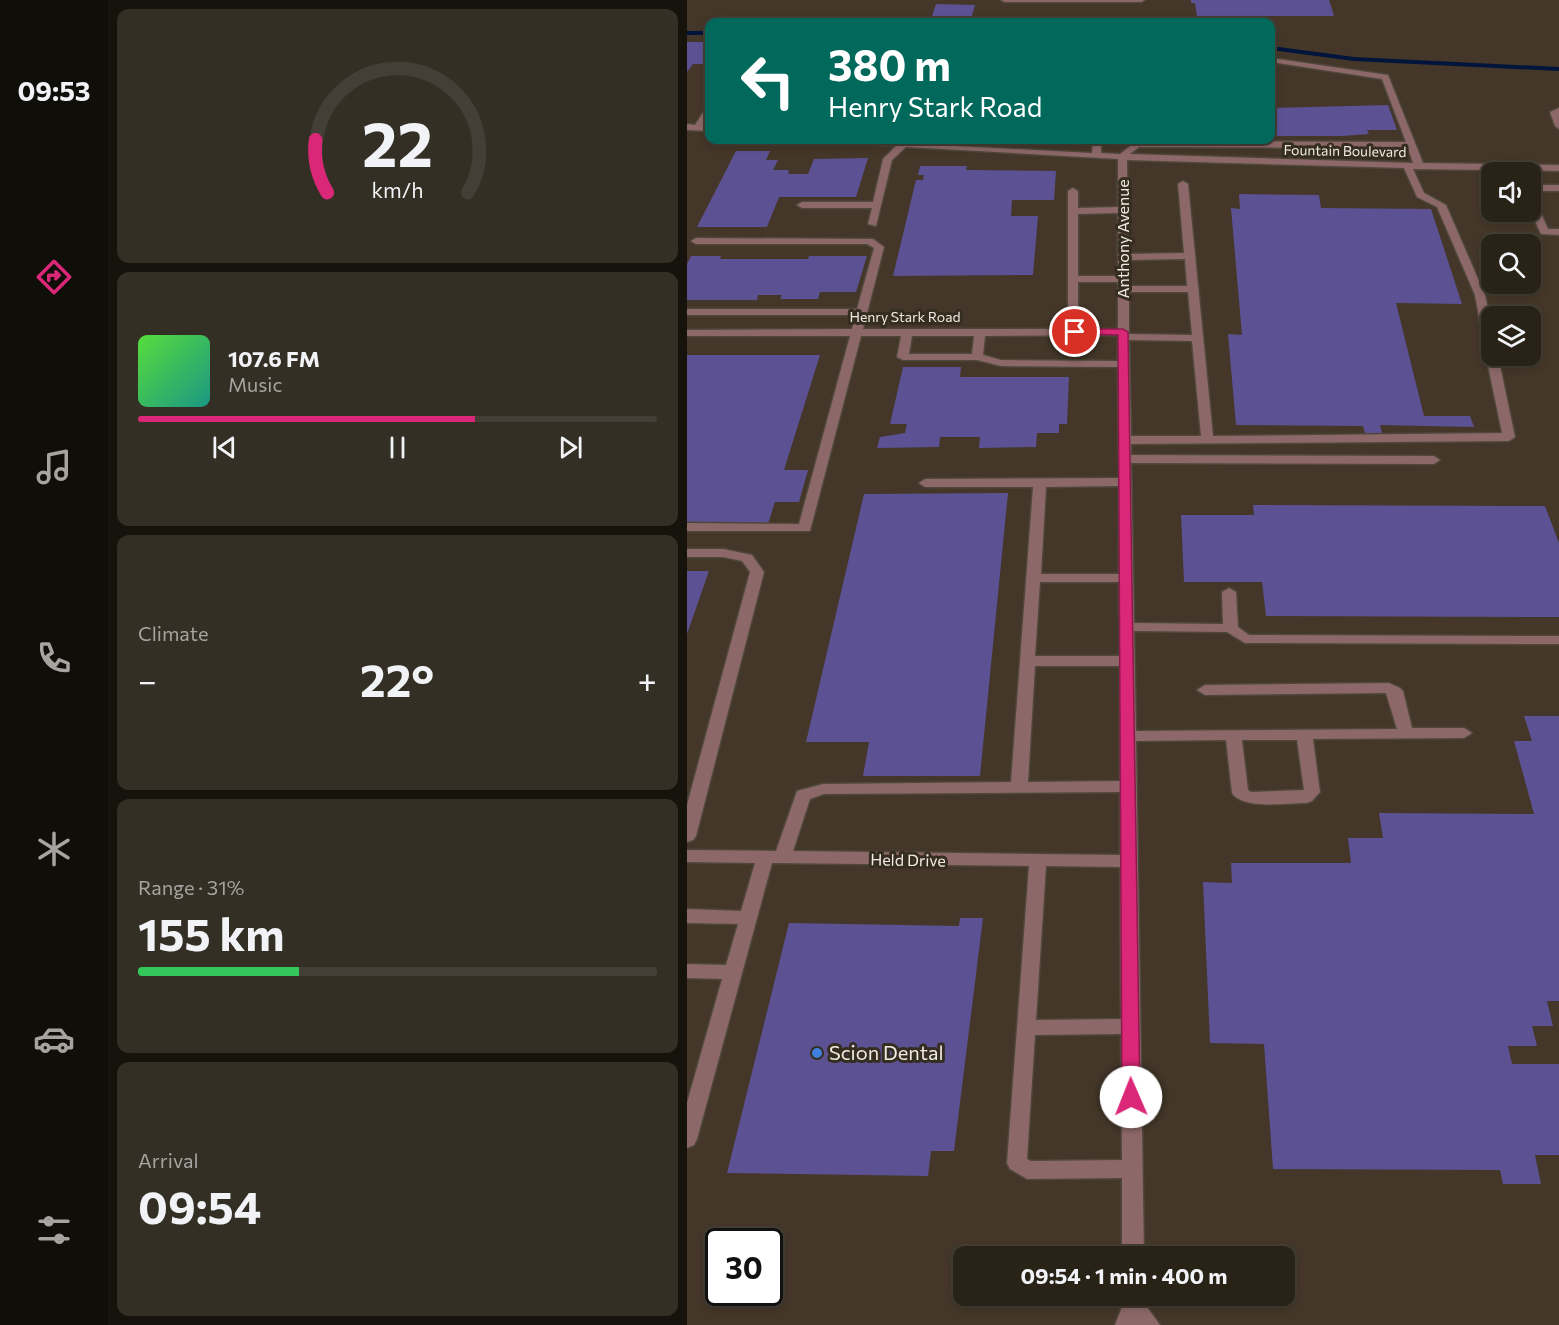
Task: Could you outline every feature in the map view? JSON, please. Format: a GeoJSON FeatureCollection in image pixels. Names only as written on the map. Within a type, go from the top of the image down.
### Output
{"type":"FeatureCollection","features":[{"type":"Feature","properties":{"kind":"street"},"geometry":{"type":"LineString","coordinates":[[1005,0],[1141,0]]}},
{"type":"Feature","properties":{"kind":"street"},"geometry":{"type":"LineString","coordinates":[[1275,61],[1385,77],[1419,166]]}},
{"type":"Feature","properties":{"kind":"street"},"geometry":{"type":"LineString","coordinates":[[1559,111],[1554,112],[1559,126]]}},
{"type":"Feature","properties":{"kind":"street"},"geometry":{"type":"LineString","coordinates":[[691,128],[705,114]]}},
{"type":"Feature","properties":{"kind":"street"},"geometry":{"type":"LineString","coordinates":[[873,224],[888,159],[904,144]]}},
{"type":"Feature","properties":{"kind":"street","name":"Fountain Boulevard"},"geometry":{"type":"LineString","coordinates":[[962,144],[1096,156],[1407,166],[1559,168]]}},
{"type":"Feature","properties":{"kind":"street"},"geometry":{"type":"LineString","coordinates":[[1096,156],[1097,144]]}},
{"type":"Feature","properties":{"kind":"street"},"geometry":{"type":"LineString","coordinates":[[1122,157],[1135,144]]}},
{"type":"Feature","properties":{"kind":"street"},"geometry":{"type":"LineString","coordinates":[[1275,144],[1411,145]]}},
{"type":"Feature","properties":{"kind":"street","name":"Anthony Avenue"},"geometry":{"type":"LineString","coordinates":[[1122,157],[1133,1246]]}},
{"type":"Feature","properties":{"kind":"street"},"geometry":{"type":"LineString","coordinates":[[1407,166],[1420,195],[1441,205],[1480,296],[1482,306]]}},
{"type":"Feature","properties":{"kind":"street"},"geometry":{"type":"LineString","coordinates":[[1183,184],[1207,440]]}},
{"type":"Feature","properties":{"kind":"street"},"geometry":{"type":"LineString","coordinates":[[1541,188],[1559,188]]}},
{"type":"Feature","properties":{"kind":"street"},"geometry":{"type":"LineString","coordinates":[[1073,191],[1073,313]]}},
{"type":"Feature","properties":{"kind":"street"},"geometry":{"type":"LineString","coordinates":[[802,205],[878,205]]}},
{"type":"Feature","properties":{"kind":"street"},"geometry":{"type":"LineString","coordinates":[[1073,211],[1123,210]]}},
{"type":"Feature","properties":{"kind":"street"},"geometry":{"type":"LineString","coordinates":[[1540,222],[1544,232],[1559,232]]}},
{"type":"Feature","properties":{"kind":"street"},"geometry":{"type":"LineString","coordinates":[[687,527],[805,528],[879,247],[869,241],[696,241]]}},
{"type":"Feature","properties":{"kind":"street"},"geometry":{"type":"LineString","coordinates":[[1123,257],[1190,256]]}},
{"type":"Feature","properties":{"kind":"street"},"geometry":{"type":"LineString","coordinates":[[1073,279],[1193,289]]}},
{"type":"Feature","properties":{"kind":"street"},"geometry":{"type":"LineString","coordinates":[[687,312],[861,312]]}},
{"type":"Feature","properties":{"kind":"street"},"geometry":{"type":"LineString","coordinates":[[907,332],[903,357],[977,357],[1001,363],[1123,364]]}},
{"type":"Feature","properties":{"kind":"street"},"geometry":{"type":"LineString","coordinates":[[977,357],[980,332]]}},
{"type":"Feature","properties":{"kind":"street","name":"Henry Stark Road"},"geometry":{"type":"LineString","coordinates":[[687,333],[980,332],[1123,334],[1198,338]]}},
{"type":"Feature","properties":{"kind":"street"},"geometry":{"type":"LineString","coordinates":[[1125,440],[1509,437],[1494,366]]}},
{"type":"Feature","properties":{"kind":"street"},"geometry":{"type":"LineString","coordinates":[[1125,459],[1434,460]]}},
{"type":"Feature","properties":{"kind":"street"},"geometry":{"type":"LineString","coordinates":[[925,483],[1125,482]]}},
{"type":"Feature","properties":{"kind":"street"},"geometry":{"type":"LineString","coordinates":[[1019,787],[1040,483]]}},
{"type":"Feature","properties":{"kind":"street"},"geometry":{"type":"LineString","coordinates":[[687,553],[723,553],[747,558],[757,572],[687,836]]}},
{"type":"Feature","properties":{"kind":"street"},"geometry":{"type":"LineString","coordinates":[[1033,578],[1126,578]]}},
{"type":"Feature","properties":{"kind":"street"},"geometry":{"type":"LineString","coordinates":[[1229,592],[1231,628]]}},
{"type":"Feature","properties":{"kind":"street"},"geometry":{"type":"LineString","coordinates":[[1126,627],[1231,628],[1245,639],[1559,640]]}},
{"type":"Feature","properties":{"kind":"street"},"geometry":{"type":"LineString","coordinates":[[1028,661],[1127,661]]}},
{"type":"Feature","properties":{"kind":"street"},"geometry":{"type":"LineString","coordinates":[[1205,690],[1389,688],[1395,691],[1406,734]]}},
{"type":"Feature","properties":{"kind":"street"},"geometry":{"type":"LineString","coordinates":[[1128,736],[1464,733]]}},
{"type":"Feature","properties":{"kind":"street"},"geometry":{"type":"LineString","coordinates":[[1233,735],[1240,794],[1248,798],[1306,797],[1313,792],[1304,735]]}},
{"type":"Feature","properties":{"kind":"street"},"geometry":{"type":"LineString","coordinates":[[687,1139],[749,918],[773,858],[803,795],[823,789],[1128,786]]}},
{"type":"Feature","properties":{"kind":"street","name":"Held Drive"},"geometry":{"type":"LineString","coordinates":[[687,856],[1129,861]]}},
{"type":"Feature","properties":{"kind":"street"},"geometry":{"type":"LineString","coordinates":[[1038,861],[1017,1163],[1027,1170],[1132,1169]]}},
{"type":"Feature","properties":{"kind":"street"},"geometry":{"type":"LineString","coordinates":[[687,916],[749,918]]}},
{"type":"Feature","properties":{"kind":"street"},"geometry":{"type":"LineString","coordinates":[[687,971],[733,972]]}},
{"type":"Feature","properties":{"kind":"street"},"geometry":{"type":"LineString","coordinates":[[1025,1028],[1130,1026]]}},
{"type":"Feature","properties":{"kind":"street"},"geometry":{"type":"LineString","coordinates":[[1131,1309],[1149,1325]]}},
{"type":"Feature","properties":{"kind":"shaded area"},"geometry":{"type":"Polygon","coordinates":[[[687,0],[1559,0],[1559,1325],[687,1325],[687,0]]]}},
{"type":"Feature","properties":{"kind":"building"},"geometry":{"type":"Polygon","coordinates":[[[1191,0],[1329,0],[1334,16],[1217,18],[1217,16],[1197,16],[1195,3],[1191,3],[1191,0]]]}},
{"type":"Feature","properties":{"kind":"building"},"geometry":{"type":"Polygon","coordinates":[[[936,4],[975,5],[971,18],[931,18],[936,4]]]}},
{"type":"Feature","properties":{"kind":"building"},"geometry":{"type":"Polygon","coordinates":[[[687,42],[705,42],[705,64],[693,64],[687,72],[687,42]]]}},
{"type":"Feature","properties":{"kind":"building"},"geometry":{"type":"Polygon","coordinates":[[[1388,105],[1397,130],[1367,130],[1369,134],[1342,136],[1275,136],[1275,108],[1388,105]]]}},
{"type":"Feature","properties":{"kind":"building"},"geometry":{"type":"Polygon","coordinates":[[[736,151],[770,151],[766,160],[778,160],[773,170],[789,170],[788,174],[808,174],[814,159],[868,158],[856,197],[779,197],[767,227],[697,227],[736,151]]]}},
{"type":"Feature","properties":{"kind":"building"},"geometry":{"type":"Polygon","coordinates":[[[920,166],[967,166],[966,170],[1056,171],[1054,200],[1012,200],[1011,216],[1038,216],[1033,275],[893,276],[916,180],[923,180],[924,175],[918,175],[920,166]]]}},
{"type":"Feature","properties":{"kind":"building"},"geometry":{"type":"Polygon","coordinates":[[[1239,194],[1319,195],[1321,208],[1431,209],[1462,304],[1396,303],[1424,416],[1470,416],[1474,427],[1380,425],[1382,433],[1365,433],[1363,426],[1236,425],[1228,334],[1242,335],[1231,208],[1240,209],[1239,194]]]}},
{"type":"Feature","properties":{"kind":"building"},"geometry":{"type":"Polygon","coordinates":[[[691,256],[721,256],[720,259],[808,259],[809,256],[867,256],[856,292],[820,292],[818,299],[780,299],[782,295],[758,295],[757,300],[687,300],[687,264],[691,256]]]}},
{"type":"Feature","properties":{"kind":"building"},"geometry":{"type":"Polygon","coordinates":[[[687,355],[820,355],[784,470],[808,470],[799,502],[775,502],[768,524],[687,524],[687,355]]]}},
{"type":"Feature","properties":{"kind":"building"},"geometry":{"type":"Polygon","coordinates":[[[903,367],[961,367],[960,377],[1069,377],[1067,424],[1059,424],[1059,433],[1037,433],[1036,447],[979,448],[980,437],[940,437],[939,447],[877,448],[880,437],[905,433],[907,424],[890,424],[903,367]]]}},
{"type":"Feature","properties":{"kind":"building"},"geometry":{"type":"Polygon","coordinates":[[[1008,493],[980,776],[863,776],[869,742],[806,742],[864,494],[1008,493]]]}},
{"type":"Feature","properties":{"kind":"building"},"geometry":{"type":"Polygon","coordinates":[[[1253,505],[1545,506],[1559,543],[1559,617],[1266,616],[1262,582],[1184,582],[1181,515],[1254,515],[1253,505]]]}},
{"type":"Feature","properties":{"kind":"building"},"geometry":{"type":"Polygon","coordinates":[[[687,571],[709,571],[687,634],[687,571]]]}},
{"type":"Feature","properties":{"kind":"building"},"geometry":{"type":"Polygon","coordinates":[[[1524,716],[1559,716],[1559,1001],[1547,1001],[1553,1026],[1532,1026],[1537,1046],[1508,1046],[1512,1064],[1559,1064],[1559,1155],[1535,1155],[1541,1184],[1503,1184],[1500,1170],[1273,1169],[1264,1044],[1210,1043],[1203,882],[1232,883],[1231,863],[1351,863],[1348,838],[1383,838],[1379,813],[1534,814],[1514,741],[1532,741],[1524,716]]]}},
{"type":"Feature","properties":{"kind":"building"},"geometry":{"type":"Polygon","coordinates":[[[960,918],[983,918],[954,1151],[931,1151],[928,1176],[727,1173],[789,923],[959,926],[960,918]]]}},
{"type":"Feature","properties":{"kind":"waterway"},"geometry":{"type":"LineString","coordinates":[[687,33],[705,33]]}},
{"type":"Feature","properties":{"kind":"waterway"},"geometry":{"type":"LineString","coordinates":[[1275,49],[1354,59],[1559,69]]}},
{"type":"Feature","properties":{"kind":"place","name":"Scion Dental"},"geometry":{"type":"Point","coordinates":[817,1053]}},
{"type":"Feature","properties":{"kind":"route"},"geometry":{"type":"LineString","coordinates":[[1075,332],[1123,332],[1131,1097]]}}]}
